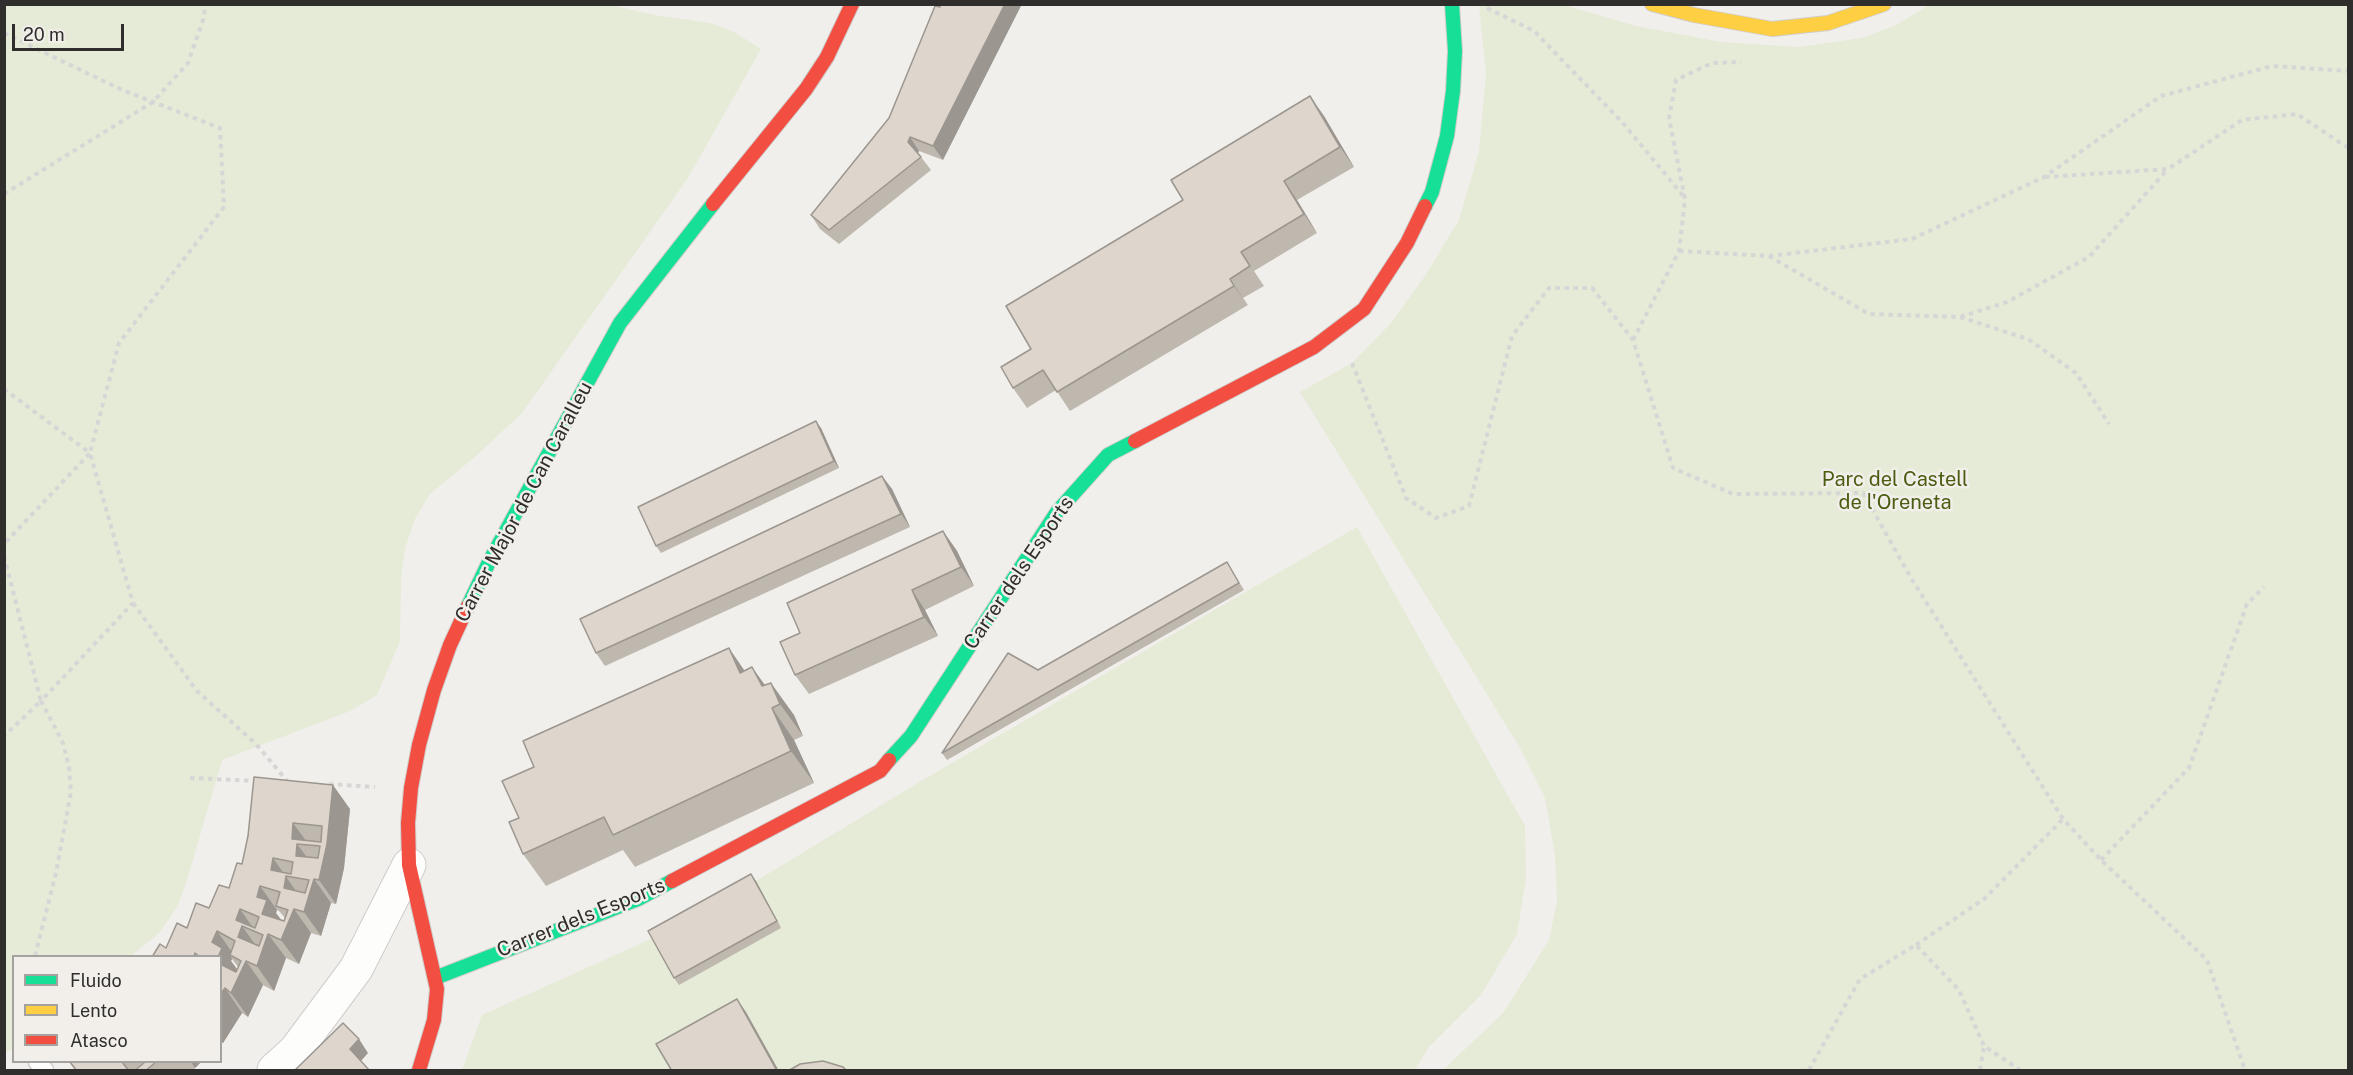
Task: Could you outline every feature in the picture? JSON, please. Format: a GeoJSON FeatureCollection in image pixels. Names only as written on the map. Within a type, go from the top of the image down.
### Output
{"type":"FeatureCollection","features":[{"type":"Feature","properties":{"kind":"street","name":"Carrer Major de Can Caralleu"},"geometry":{"type":"LineString","coordinates":[[419,1071],[434,1020],[437,989],[410,865],[408,823],[419,745],[434,690],[450,645],[490,560],[620,323],[669,258],[806,89],[827,57],[852,4]]}},
{"type":"Feature","properties":{"kind":"street","name":"Carrer dels Esports"},"geometry":{"type":"LineString","coordinates":[[435,978],[638,899],[880,771],[911,736],[1057,512],[1108,454],[1314,347],[1364,309],[1407,243],[1432,192],[1447,136],[1453,91],[1455,51],[1452,4]]}},
{"type":"Feature","properties":{"kind":"street"},"geometry":{"type":"LineString","coordinates":[[1652,4],[1694,15],[1772,29],[1828,23],[1884,4]]}},
{"type":"Feature","properties":{"kind":"street"},"geometry":{"type":"LineString","coordinates":[[274,1071],[295,1051],[356,969],[410,865]]}},
{"type":"Feature","properties":{"kind":"path"},"geometry":{"type":"LineString","coordinates":[[4,194],[153,102],[188,63],[204,17],[205,4]]}},
{"type":"Feature","properties":{"kind":"path"},"geometry":{"type":"LineString","coordinates":[[1480,4],[1534,31],[1622,122],[1685,199]]}},
{"type":"Feature","properties":{"kind":"path"},"geometry":{"type":"LineString","coordinates":[[4,33],[120,89],[220,128],[224,207],[119,343],[90,453],[4,544]]}},
{"type":"Feature","properties":{"kind":"path"},"geometry":{"type":"LineString","coordinates":[[1633,340],[1679,251],[1685,199],[1669,118],[1676,80],[1712,63],[1743,62]]}},
{"type":"Feature","properties":{"kind":"path"},"geometry":{"type":"LineString","coordinates":[[1679,251],[1769,256],[1912,239],[2044,177],[2161,96],[2272,66],[2349,71]]}},
{"type":"Feature","properties":{"kind":"path"},"geometry":{"type":"LineString","coordinates":[[1960,317],[2007,302],[2089,257],[2168,169],[2242,120],[2297,114],[2349,148]]}},
{"type":"Feature","properties":{"kind":"path"},"geometry":{"type":"LineString","coordinates":[[2341,144],[2349,142]]}},
{"type":"Feature","properties":{"kind":"path"},"geometry":{"type":"LineString","coordinates":[[2044,177],[2168,169]]}},
{"type":"Feature","properties":{"kind":"path"},"geometry":{"type":"LineString","coordinates":[[1769,256],[1869,314],[1960,317],[2028,339],[2076,373],[2109,424]]}},
{"type":"Feature","properties":{"kind":"path"},"geometry":{"type":"LineString","coordinates":[[1336,330],[1352,363],[1406,498],[1436,518],[1469,506],[1512,336],[1549,288],[1592,288],[1633,340],[1673,468],[1733,494],[1863,493],[1911,578],[2063,819],[2101,860],[2207,960],[2245,1071]]}},
{"type":"Feature","properties":{"kind":"path"},"geometry":{"type":"LineString","coordinates":[[4,389],[90,453],[133,603],[197,691],[256,744],[288,783]]}},
{"type":"Feature","properties":{"kind":"path"},"geometry":{"type":"LineString","coordinates":[[4,556],[40,701],[63,743],[69,766],[71,792],[56,873],[36,955]]}},
{"type":"Feature","properties":{"kind":"path"},"geometry":{"type":"LineString","coordinates":[[2101,860],[2190,768],[2247,604],[2264,587]]}},
{"type":"Feature","properties":{"kind":"path"},"geometry":{"type":"LineString","coordinates":[[4,736],[133,603]]}},
{"type":"Feature","properties":{"kind":"path"},"geometry":{"type":"LineString","coordinates":[[190,778],[265,782]]}},
{"type":"Feature","properties":{"kind":"path"},"geometry":{"type":"LineString","coordinates":[[276,782],[299,783]]}},
{"type":"Feature","properties":{"kind":"path"},"geometry":{"type":"LineString","coordinates":[[321,784],[387,787]]}},
{"type":"Feature","properties":{"kind":"path"},"geometry":{"type":"LineString","coordinates":[[1809,1071],[1860,979],[1984,899],[2063,819]]}},
{"type":"Feature","properties":{"kind":"path"},"geometry":{"type":"LineString","coordinates":[[1916,945],[1959,990],[1984,1046],[2020,1071]]}},
{"type":"Feature","properties":{"kind":"path"},"geometry":{"type":"LineString","coordinates":[[1980,1071],[1984,1046]]}},
{"type":"Feature","properties":{"kind":"green space"},"geometry":{"type":"Polygon","coordinates":[[[5,4],[611,5],[654,15],[710,23],[736,33],[761,49],[688,178],[522,413],[476,456],[430,494],[415,519],[405,548],[401,579],[400,641],[377,695],[350,711],[222,760],[177,907],[160,932],[132,955],[12,955],[12,1049],[5,1054],[5,4]]]}},
{"type":"Feature","properties":{"kind":"green space","name":"Parc del Castell de l'Oreneta"},"geometry":{"type":"Polygon","coordinates":[[[1479,5],[1564,5],[1636,26],[1722,42],[1799,47],[1862,38],[1896,25],[1929,5],[2348,5],[2348,1070],[1443,1070],[1503,1013],[1549,940],[1557,900],[1555,856],[1545,798],[1519,746],[1300,392],[1352,363],[1391,323],[1425,276],[1459,220],[1479,151],[1486,73],[1479,5]]]}},
{"type":"Feature","properties":{"kind":"green space"},"geometry":{"type":"Polygon","coordinates":[[[1357,527],[1525,826],[1526,877],[1517,934],[1481,995],[1428,1048],[1415,1070],[462,1070],[482,1015],[653,938],[756,881],[921,781],[1357,527]]]}},
{"type":"Feature","properties":{"kind":"building"},"geometry":{"type":"Polygon","coordinates":[[[940,4],[1005,4],[933,146],[910,137],[908,142],[921,157],[829,230],[811,215],[889,118],[935,6],[940,7],[940,4]]]}},
{"type":"Feature","properties":{"kind":"building"},"geometry":{"type":"Polygon","coordinates":[[[1310,96],[1340,147],[1284,181],[1304,214],[1241,252],[1250,266],[1230,279],[1234,286],[1057,392],[1043,370],[1013,388],[1001,367],[1031,349],[1006,306],[1183,200],[1171,180],[1310,96]]]}},
{"type":"Feature","properties":{"kind":"building"},"geometry":{"type":"Polygon","coordinates":[[[816,421],[834,461],[656,546],[638,507],[816,421]]]}},
{"type":"Feature","properties":{"kind":"building"},"geometry":{"type":"Polygon","coordinates":[[[882,476],[901,514],[596,653],[580,619],[882,476]]]}},
{"type":"Feature","properties":{"kind":"building"},"geometry":{"type":"Polygon","coordinates":[[[943,531],[961,567],[912,590],[924,617],[795,675],[780,642],[800,633],[787,603],[943,531]]]}},
{"type":"Feature","properties":{"kind":"building"},"geometry":{"type":"Polygon","coordinates":[[[1227,562],[1239,583],[942,753],[1008,653],[1038,670],[1227,562]]]}},
{"type":"Feature","properties":{"kind":"building"},"geometry":{"type":"Polygon","coordinates":[[[729,648],[740,673],[752,667],[762,686],[771,683],[780,704],[772,708],[791,751],[613,835],[604,817],[523,854],[509,822],[519,818],[502,781],[534,767],[523,741],[729,648]]]}},
{"type":"Feature","properties":{"kind":"building"},"geometry":{"type":"Polygon","coordinates":[[[254,777],[333,785],[327,844],[319,880],[314,879],[304,912],[294,909],[281,940],[268,934],[257,966],[246,961],[231,993],[225,988],[222,992],[222,965],[236,972],[241,961],[230,955],[235,941],[217,931],[212,942],[222,948],[219,955],[195,953],[194,955],[153,955],[160,944],[166,948],[177,923],[187,928],[196,903],[209,908],[219,885],[229,888],[237,863],[242,864],[248,836],[254,777]],[[293,823],[292,839],[321,842],[322,826],[293,823]],[[297,844],[296,856],[318,858],[320,846],[297,844]],[[273,858],[271,870],[291,874],[293,862],[273,858]],[[286,876],[284,888],[305,893],[309,880],[286,876]],[[260,886],[257,897],[267,900],[262,914],[284,921],[288,910],[276,906],[280,892],[260,886]],[[240,909],[236,920],[255,928],[259,917],[240,909]],[[242,926],[238,937],[259,946],[263,935],[242,926]]]}},
{"type":"Feature","properties":{"kind":"building"},"geometry":{"type":"Polygon","coordinates":[[[751,874],[777,921],[674,978],[648,931],[751,874]]]}},
{"type":"Feature","properties":{"kind":"building"},"geometry":{"type":"Polygon","coordinates":[[[737,999],[777,1071],[672,1071],[656,1044],[737,999]]]}},
{"type":"Feature","properties":{"kind":"building"},"geometry":{"type":"Polygon","coordinates":[[[343,1023],[359,1039],[350,1049],[370,1071],[294,1071],[343,1023]]]}},
{"type":"Feature","properties":{"kind":"building"},"geometry":{"type":"Polygon","coordinates":[[[823,1061],[843,1067],[847,1071],[788,1071],[800,1064],[823,1061]]]}},
{"type":"Feature","properties":{"kind":"building"},"geometry":{"type":"Polygon","coordinates":[[[71,1063],[123,1063],[129,1071],[77,1071],[71,1063]]]}},
{"type":"Feature","properties":{"kind":"building"},"geometry":{"type":"Polygon","coordinates":[[[144,1063],[155,1063],[145,1071],[134,1071],[144,1063]]]}},
{"type":"Feature","properties":{"kind":"traffic: fast"},"geometry":{"type":"LineString","coordinates":[[1425,206],[1432,192],[1447,136],[1455,51],[1452,4]]}},
{"type":"Feature","properties":{"kind":"traffic: fast"},"geometry":{"type":"LineString","coordinates":[[468,606],[490,560],[620,323],[713,204]]}},
{"type":"Feature","properties":{"kind":"traffic: fast"},"geometry":{"type":"LineString","coordinates":[[889,760],[911,736],[1057,512],[1108,455],[1135,441]]}},
{"type":"Feature","properties":{"kind":"traffic: fast"},"geometry":{"type":"LineString","coordinates":[[435,978],[638,899],[672,881]]}},
{"type":"Feature","properties":{"kind":"traffic: slow"},"geometry":{"type":"LineString","coordinates":[[1652,4],[1694,15],[1772,29],[1828,23],[1884,4]]}},
{"type":"Feature","properties":{"kind":"traffic: jam"},"geometry":{"type":"LineString","coordinates":[[713,204],[806,89],[827,57],[852,4]]}},
{"type":"Feature","properties":{"kind":"traffic: jam"},"geometry":{"type":"LineString","coordinates":[[1135,441],[1314,347],[1364,309],[1407,243],[1425,206]]}},
{"type":"Feature","properties":{"kind":"traffic: jam"},"geometry":{"type":"LineString","coordinates":[[419,1070],[434,1020],[437,989],[409,865],[408,823],[411,788],[419,745],[434,690],[450,645],[468,606]]}},
{"type":"Feature","properties":{"kind":"traffic: jam"},"geometry":{"type":"LineString","coordinates":[[672,881],[880,771],[889,760]]}}]}
